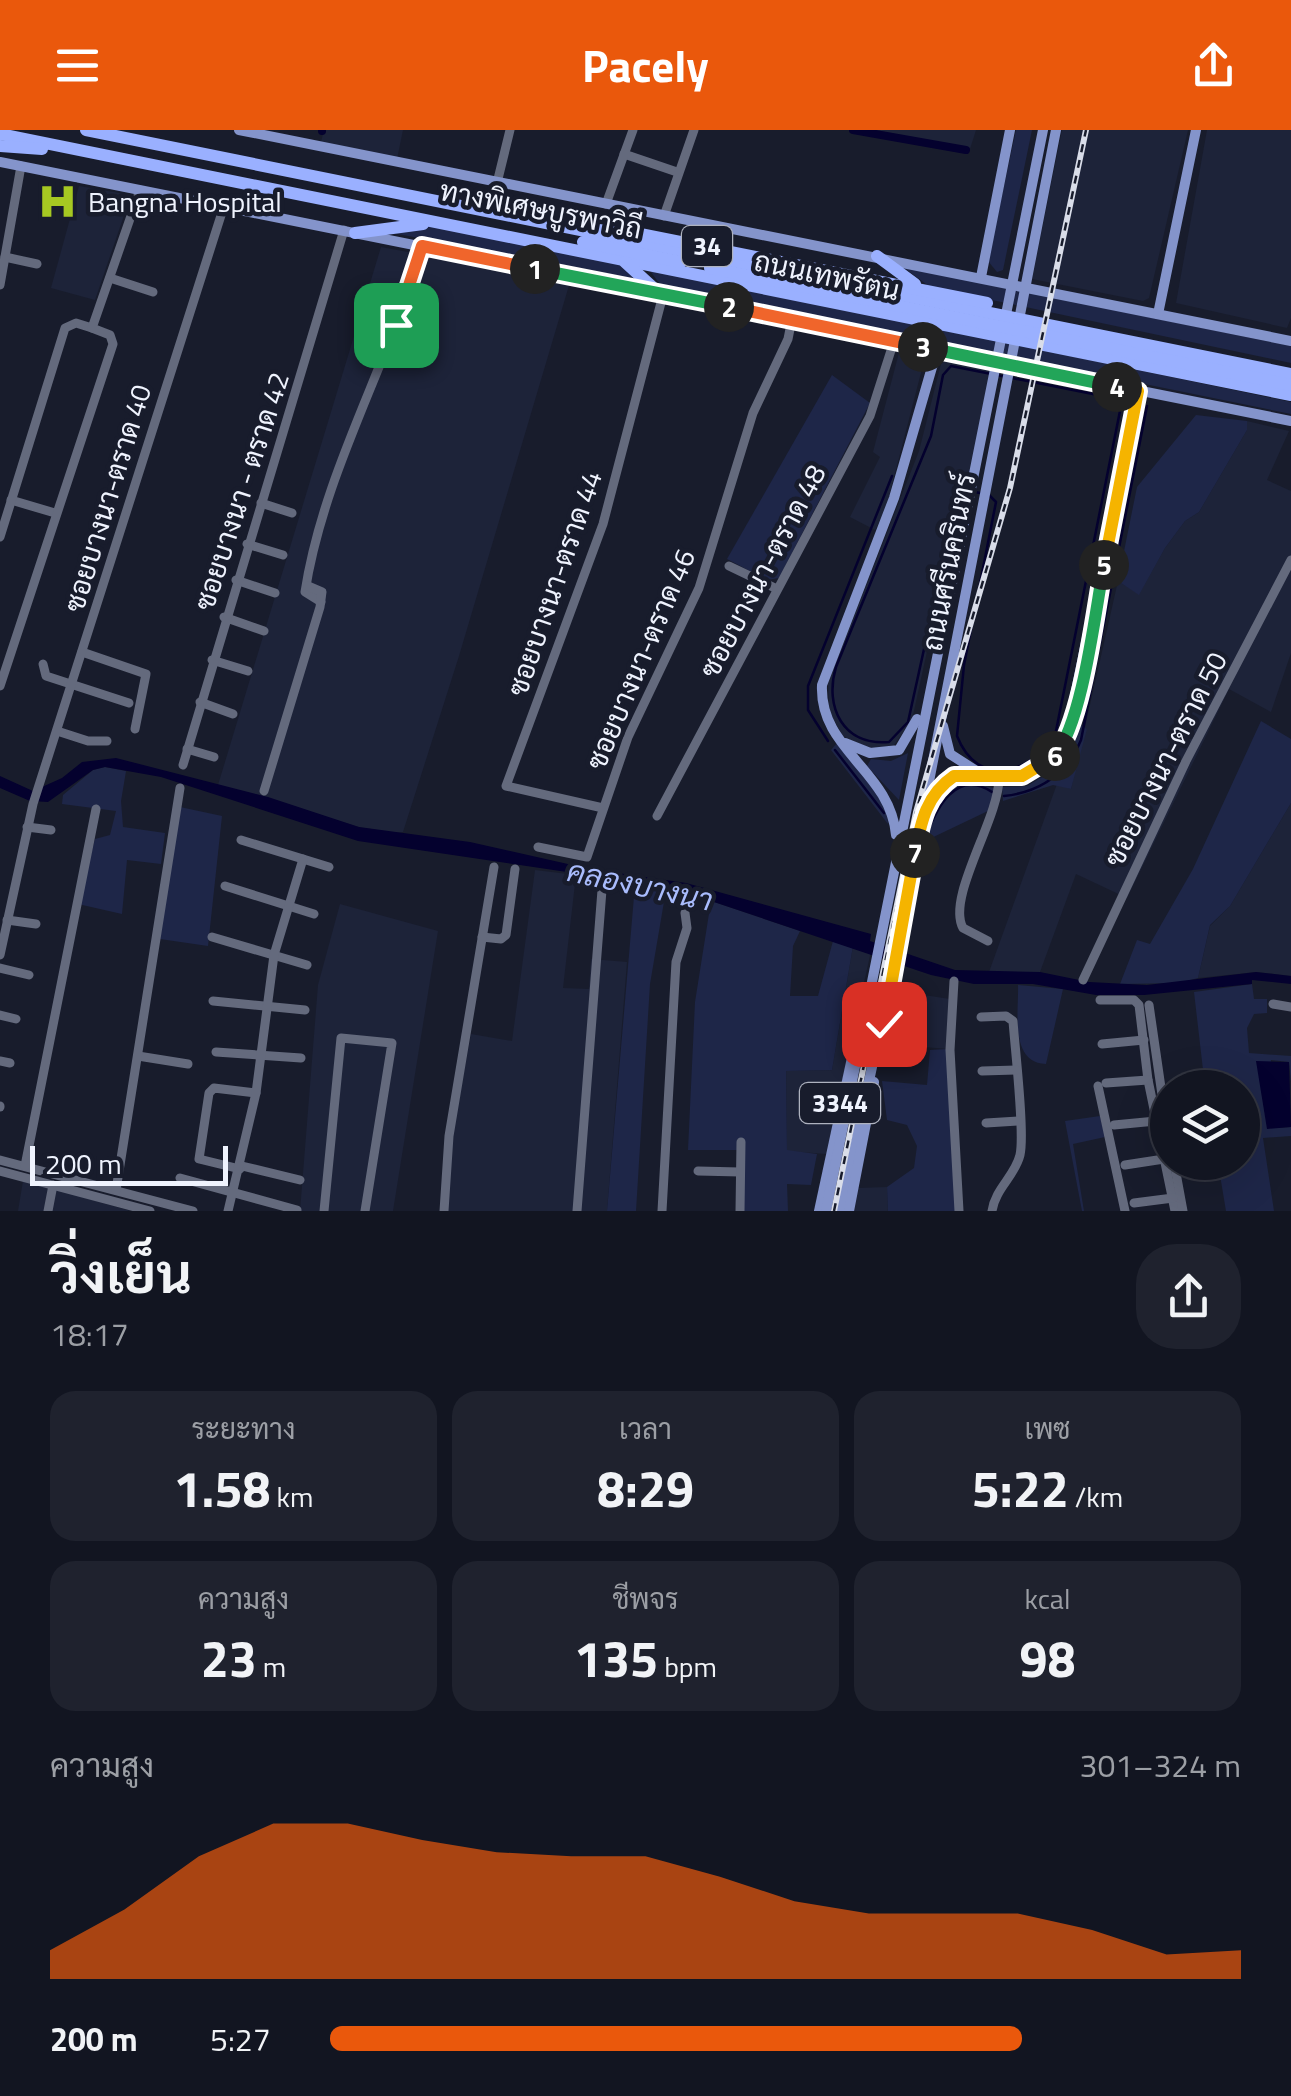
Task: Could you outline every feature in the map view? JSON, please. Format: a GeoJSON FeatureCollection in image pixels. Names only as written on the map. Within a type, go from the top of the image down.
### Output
{"type":"FeatureCollection","features":[{"type":"Feature","properties":{"kind":"highway","name":"ทางพิเศษบูรพาวิถี"},"geometry":{"type":"LineString","coordinates":[[17,130],[1291,390]]}},
{"type":"Feature","properties":{"kind":"highway","name":"ทางพิเศษบูรพาวิถี"},"geometry":{"type":"LineString","coordinates":[[86,130],[1291,370]]}},
{"type":"Feature","properties":{"kind":"highway"},"geometry":{"type":"LineString","coordinates":[[120,130],[174,147]]}},
{"type":"Feature","properties":{"kind":"highway","name":"ถนนเทพรัตน"},"geometry":{"type":"LineString","coordinates":[[120,130],[922,289],[1291,370]]}},
{"type":"Feature","properties":{"kind":"highway","name":"ถนนเทพรัตน"},"geometry":{"type":"LineString","coordinates":[[0,134],[1291,390]]}},
{"type":"Feature","properties":{"kind":"highway"},"geometry":{"type":"LineString","coordinates":[[0,146],[95,156],[219,178],[1291,390]]}},
{"type":"Feature","properties":{"kind":"highway"},"geometry":{"type":"LineString","coordinates":[[350,232],[440,222]]}},
{"type":"Feature","properties":{"kind":"highway"},"geometry":{"type":"LineString","coordinates":[[877,256],[922,289]]}},
{"type":"Feature","properties":{"kind":"highway"},"geometry":{"type":"LineString","coordinates":[[623,260],[661,294]]}},
{"type":"Feature","properties":{"kind":"main road","name":"ถนนเทพรัตน"},"geometry":{"type":"LineString","coordinates":[[239,130],[1291,340]]}},
{"type":"Feature","properties":{"kind":"main road"},"geometry":{"type":"LineString","coordinates":[[981,277],[1010,130]]}},
{"type":"Feature","properties":{"kind":"main road","name":"ถนนศรีนครินทร์"},"geometry":{"type":"LineString","coordinates":[[848,1211],[983,496],[1045,154],[1044,130]]}},
{"type":"Feature","properties":{"kind":"main road","name":"ถนนศรีนครินทร์"},"geometry":{"type":"LineString","coordinates":[[841,1211],[868,996],[927,693],[1045,154],[1056,130]]}},
{"type":"Feature","properties":{"kind":"main road"},"geometry":{"type":"LineString","coordinates":[[1158,314],[1196,130]]}},
{"type":"Feature","properties":{"kind":"main road","name":"ถนนเทพรัตน"},"geometry":{"type":"LineString","coordinates":[[0,162],[1291,420]]}},
{"type":"Feature","properties":{"kind":"main road"},"geometry":{"type":"LineString","coordinates":[[897,848],[891,804],[840,741],[821,705],[822,685],[894,498],[937,350]]}},
{"type":"Feature","properties":{"kind":"main road"},"geometry":{"type":"LineString","coordinates":[[923,814],[934,794],[954,776],[1022,776],[1049,763],[1066,739],[1138,391]]}},
{"type":"Feature","properties":{"kind":"main road"},"geometry":{"type":"LineString","coordinates":[[840,741],[870,754],[899,750],[910,736],[927,693]]}},
{"type":"Feature","properties":{"kind":"main road"},"geometry":{"type":"LineString","coordinates":[[943,705],[943,732],[950,754],[970,769],[996,778]]}},
{"type":"Feature","properties":{"kind":"main road","name":"ถนนศรีนครินทร์"},"geometry":{"type":"LineString","coordinates":[[823,1211],[854,1034],[868,996]]}},
{"type":"Feature","properties":{"kind":"main road","name":"ถนนศรีนครินทร์"},"geometry":{"type":"LineString","coordinates":[[823,1211],[850,1133],[886,1002]]}},
{"type":"Feature","properties":{"kind":"street"},"geometry":{"type":"LineString","coordinates":[[497,183],[510,130]]}},
{"type":"Feature","properties":{"kind":"street"},"geometry":{"type":"LineString","coordinates":[[606,204],[633,130]]}},
{"type":"Feature","properties":{"kind":"street"},"geometry":{"type":"LineString","coordinates":[[664,216],[694,130]]}},
{"type":"Feature","properties":{"kind":"street"},"geometry":{"type":"LineString","coordinates":[[624,154],[677,172]]}},
{"type":"Feature","properties":{"kind":"street"},"geometry":{"type":"LineString","coordinates":[[0,285],[21,166]]}},
{"type":"Feature","properties":{"kind":"street"},"geometry":{"type":"LineString","coordinates":[[92,328],[140,190]]}},
{"type":"Feature","properties":{"kind":"street","name":"ซอยบางนา-ตราด 40"},"geometry":{"type":"LineString","coordinates":[[0,955],[40,782],[224,206]]}},
{"type":"Feature","properties":{"kind":"street","name":"ซอยบางนา - ตราด 42"},"geometry":{"type":"LineString","coordinates":[[183,765],[247,544],[350,232]]}},
{"type":"Feature","properties":{"kind":"street"},"geometry":{"type":"LineString","coordinates":[[264,792],[321,602],[322,592],[306,583],[350,434],[368,399],[422,246]]}},
{"type":"Feature","properties":{"kind":"street"},"geometry":{"type":"LineString","coordinates":[[5,257],[36,264]]}},
{"type":"Feature","properties":{"kind":"street"},"geometry":{"type":"LineString","coordinates":[[110,278],[153,292]]}},
{"type":"Feature","properties":{"kind":"street","name":"ซอยบางนา-ตราด 44"},"geometry":{"type":"LineString","coordinates":[[603,808],[506,786],[603,524],[661,294]]}},
{"type":"Feature","properties":{"kind":"street","name":"ซอยบางนา-ตราด 46"},"geometry":{"type":"LineString","coordinates":[[538,847],[586,857],[628,736],[699,588],[755,406],[788,339],[792,319]]}},
{"type":"Feature","properties":{"kind":"street"},"geometry":{"type":"LineString","coordinates":[[0,538],[65,328],[76,323],[110,335],[113,344],[2,670],[0,686]]}},
{"type":"Feature","properties":{"kind":"street","name":"ซอยบางนา-ตราด 48"},"geometry":{"type":"LineString","coordinates":[[657,816],[870,416],[894,341]]}},
{"type":"Feature","properties":{"kind":"street"},"geometry":{"type":"LineString","coordinates":[[11,500],[55,513]]}},
{"type":"Feature","properties":{"kind":"street"},"geometry":{"type":"LineString","coordinates":[[260,503],[292,513]]}},
{"type":"Feature","properties":{"kind":"street"},"geometry":{"type":"LineString","coordinates":[[247,544],[283,555]]}},
{"type":"Feature","properties":{"kind":"street","name":"ซอยบางนา-ตราด 50"},"geometry":{"type":"LineString","coordinates":[[1083,980],[1186,761],[1291,560]]}},
{"type":"Feature","properties":{"kind":"street"},"geometry":{"type":"LineString","coordinates":[[729,566],[777,589]]}},
{"type":"Feature","properties":{"kind":"street"},"geometry":{"type":"LineString","coordinates":[[236,580],[276,592]]}},
{"type":"Feature","properties":{"kind":"street"},"geometry":{"type":"LineString","coordinates":[[224,618],[264,631]]}},
{"type":"Feature","properties":{"kind":"street"},"geometry":{"type":"LineString","coordinates":[[82,652],[146,674],[134,730]]}},
{"type":"Feature","properties":{"kind":"street"},"geometry":{"type":"LineString","coordinates":[[212,660],[248,671]]}},
{"type":"Feature","properties":{"kind":"street"},"geometry":{"type":"LineString","coordinates":[[43,664],[46,676],[129,702]]}},
{"type":"Feature","properties":{"kind":"street"},"geometry":{"type":"LineString","coordinates":[[200,702],[233,714]]}},
{"type":"Feature","properties":{"kind":"street"},"geometry":{"type":"LineString","coordinates":[[57,730],[88,741],[106,742]]}},
{"type":"Feature","properties":{"kind":"street"},"geometry":{"type":"LineString","coordinates":[[187,749],[214,757]]}},
{"type":"Feature","properties":{"kind":"street"},"geometry":{"type":"LineString","coordinates":[[988,941],[963,928],[959,918],[965,885],[996,807],[996,778]]}},
{"type":"Feature","properties":{"kind":"street"},"geometry":{"type":"LineString","coordinates":[[116,1190],[180,788]]}},
{"type":"Feature","properties":{"kind":"street"},"geometry":{"type":"LineString","coordinates":[[25,1166],[96,809]]}},
{"type":"Feature","properties":{"kind":"street"},"geometry":{"type":"LineString","coordinates":[[27,827],[51,830]]}},
{"type":"Feature","properties":{"kind":"street"},"geometry":{"type":"LineString","coordinates":[[241,840],[329,867]]}},
{"type":"Feature","properties":{"kind":"street"},"geometry":{"type":"LineString","coordinates":[[228,1211],[256,1093],[274,954],[303,859]]}},
{"type":"Feature","properties":{"kind":"street"},"geometry":{"type":"LineString","coordinates":[[444,1211],[449,1136],[494,867]]}},
{"type":"Feature","properties":{"kind":"street"},"geometry":{"type":"LineString","coordinates":[[482,937],[501,939],[506,934],[515,869]]}},
{"type":"Feature","properties":{"kind":"street"},"geometry":{"type":"LineString","coordinates":[[225,886],[314,914]]}},
{"type":"Feature","properties":{"kind":"street"},"geometry":{"type":"LineString","coordinates":[[576,1211],[602,890]]}},
{"type":"Feature","properties":{"kind":"street"},"geometry":{"type":"LineString","coordinates":[[662,1211],[676,962],[687,928],[685,913]]}},
{"type":"Feature","properties":{"kind":"street"},"geometry":{"type":"LineString","coordinates":[[7,920],[36,924]]}},
{"type":"Feature","properties":{"kind":"street"},"geometry":{"type":"LineString","coordinates":[[212,937],[306,965]]}},
{"type":"Feature","properties":{"kind":"street"},"geometry":{"type":"LineString","coordinates":[[0,968],[29,975]]}},
{"type":"Feature","properties":{"kind":"street"},"geometry":{"type":"LineString","coordinates":[[954,981],[950,1050],[959,1211]]}},
{"type":"Feature","properties":{"kind":"street"},"geometry":{"type":"LineString","coordinates":[[213,1000],[305,1010]]}},
{"type":"Feature","properties":{"kind":"street"},"geometry":{"type":"LineString","coordinates":[[1100,1000],[1134,1000],[1139,1005],[1150,1090]]}},
{"type":"Feature","properties":{"kind":"street"},"geometry":{"type":"LineString","coordinates":[[1149,1004],[1158,1070]]}},
{"type":"Feature","properties":{"kind":"street"},"geometry":{"type":"LineString","coordinates":[[1273,1004],[1291,1008]]}},
{"type":"Feature","properties":{"kind":"street"},"geometry":{"type":"LineString","coordinates":[[0,1015],[16,1019]]}},
{"type":"Feature","properties":{"kind":"street"},"geometry":{"type":"LineString","coordinates":[[982,1017],[1006,1016],[1013,1021],[1019,1121],[1019,1158],[997,1193],[992,1211]]}},
{"type":"Feature","properties":{"kind":"street"},"geometry":{"type":"LineString","coordinates":[[324,1211],[341,1038],[392,1043],[365,1211]]}},
{"type":"Feature","properties":{"kind":"street"},"geometry":{"type":"LineString","coordinates":[[1102,1044],[1144,1040]]}},
{"type":"Feature","properties":{"kind":"street"},"geometry":{"type":"LineString","coordinates":[[216,1052],[301,1058]]}},
{"type":"Feature","properties":{"kind":"street"},"geometry":{"type":"LineString","coordinates":[[138,1056],[188,1064]]}},
{"type":"Feature","properties":{"kind":"street"},"geometry":{"type":"LineString","coordinates":[[982,1071],[1016,1070]]}},
{"type":"Feature","properties":{"kind":"street"},"geometry":{"type":"LineString","coordinates":[[1148,1080],[1102,1084],[1130,1207],[1173,1198]]}},
{"type":"Feature","properties":{"kind":"street"},"geometry":{"type":"LineString","coordinates":[[256,1093],[214,1088],[209,1092],[200,1159],[300,1180]]}},
{"type":"Feature","properties":{"kind":"street"},"geometry":{"type":"LineString","coordinates":[[986,1123],[1019,1121]]}},
{"type":"Feature","properties":{"kind":"street"},"geometry":{"type":"LineString","coordinates":[[1114,1126],[1150,1122]]}},
{"type":"Feature","properties":{"kind":"street"},"geometry":{"type":"LineString","coordinates":[[740,1142],[740,1211]]}},
{"type":"Feature","properties":{"kind":"street"},"geometry":{"type":"LineString","coordinates":[[1126,1165],[1150,1163]]}},
{"type":"Feature","properties":{"kind":"street"},"geometry":{"type":"LineString","coordinates":[[0,1166],[25,1166],[193,1211]]}},
{"type":"Feature","properties":{"kind":"street"},"geometry":{"type":"LineString","coordinates":[[0,1166],[114,1206],[150,1211]]}},
{"type":"Feature","properties":{"kind":"street"},"geometry":{"type":"LineString","coordinates":[[698,1170],[740,1172]]}},
{"type":"Feature","properties":{"kind":"street"},"geometry":{"type":"LineString","coordinates":[[180,1178],[297,1210]]}},
{"type":"Feature","properties":{"kind":"street"},"geometry":{"type":"LineString","coordinates":[[1171,1180],[1175,1211]]}},
{"type":"Feature","properties":{"kind":"street"},"geometry":{"type":"LineString","coordinates":[[1174,1180],[1183,1211]]}},
{"type":"Feature","properties":{"kind":"street"},"geometry":{"type":"LineString","coordinates":[[48,1211],[53,1185]]}},
{"type":"Feature","properties":{"kind":"street"},"geometry":{"type":"LineString","coordinates":[[158,1202],[179,1211]]}},
{"type":"Feature","properties":{"kind":"shaded area"},"geometry":{"type":"Polygon","coordinates":[[[324,130],[403,130],[397,159],[321,142],[324,130]]]}},
{"type":"Feature","properties":{"kind":"shaded area"},"geometry":{"type":"Polygon","coordinates":[[[861,130],[976,130],[970,149],[861,130]]]}},
{"type":"Feature","properties":{"kind":"shaded area"},"geometry":{"type":"Polygon","coordinates":[[[1016,130],[1032,130],[1003,270],[997,272],[988,261],[1016,130]]]}},
{"type":"Feature","properties":{"kind":"shaded area"},"geometry":{"type":"Polygon","coordinates":[[[1062,130],[1188,130],[1149,298],[1143,301],[1032,279],[1062,130]]]}},
{"type":"Feature","properties":{"kind":"shaded area"},"geometry":{"type":"Polygon","coordinates":[[[1207,130],[1291,130],[1291,318],[1287,328],[1176,303],[1207,130]]]}},
{"type":"Feature","properties":{"kind":"shaded area"},"geometry":{"type":"Polygon","coordinates":[[[79,186],[131,195],[95,300],[51,288],[79,186]]]}},
{"type":"Feature","properties":{"kind":"shaded area"},"geometry":{"type":"Polygon","coordinates":[[[428,225],[625,264],[638,279],[387,232],[428,225]]]}},
{"type":"Feature","properties":{"kind":"shaded area"},"geometry":{"type":"Polygon","coordinates":[[[381,247],[570,282],[403,832],[394,833],[359,827],[218,785],[381,247]]]}},
{"type":"Feature","properties":{"kind":"shaded area"},"geometry":{"type":"Polygon","coordinates":[[[903,267],[1291,346],[1291,363],[930,287],[903,267]]]}},
{"type":"Feature","properties":{"kind":"shaded area"},"geometry":{"type":"Polygon","coordinates":[[[648,268],[1291,402],[1291,414],[669,287],[659,283],[648,268]]]}},
{"type":"Feature","properties":{"kind":"shaded area"},"geometry":{"type":"Polygon","coordinates":[[[901,345],[920,351],[924,361],[885,512],[875,530],[850,517],[880,457],[873,452],[901,345]]]}},
{"type":"Feature","properties":{"kind":"shaded area"},"geometry":{"type":"Polygon","coordinates":[[[949,358],[1001,367],[975,489],[963,487],[912,720],[894,745],[871,749],[843,736],[829,711],[828,683],[919,451],[941,364],[949,358]]]}},
{"type":"Feature","properties":{"kind":"shaded area"},"geometry":{"type":"Polygon","coordinates":[[[832,375],[870,403],[779,578],[767,580],[727,559],[832,375]]]}},
{"type":"Feature","properties":{"kind":"shaded area"},"geometry":{"type":"Polygon","coordinates":[[[1196,415],[1247,421],[1247,430],[1199,512],[1185,521],[1165,548],[1139,595],[1118,581],[1137,487],[1196,415]]]}},
{"type":"Feature","properties":{"kind":"shaded area"},"geometry":{"type":"Polygon","coordinates":[[[1247,421],[1289,431],[1267,480],[1291,491],[1291,653],[1271,712],[1229,689],[1127,898],[1076,874],[1040,972],[989,972],[1057,784],[1071,789],[1118,581],[1139,594],[1165,548],[1185,521],[1199,512],[1247,430],[1247,421]]]}},
{"type":"Feature","properties":{"kind":"shaded area"},"geometry":{"type":"Polygon","coordinates":[[[1261,721],[1291,739],[1291,803],[1230,906],[1210,925],[1198,978],[1179,983],[1120,984],[1137,940],[1150,944],[1193,869],[1261,721]]]}},
{"type":"Feature","properties":{"kind":"shaded area"},"geometry":{"type":"Polygon","coordinates":[[[1081,725],[1087,729],[1071,789],[1053,785],[1003,801],[1002,787],[1027,786],[1054,770],[1081,725]]]}},
{"type":"Feature","properties":{"kind":"shaded area"},"geometry":{"type":"Polygon","coordinates":[[[837,743],[886,802],[888,824],[831,750],[837,743]]]}},
{"type":"Feature","properties":{"kind":"shaded area"},"geometry":{"type":"Polygon","coordinates":[[[908,753],[899,800],[867,766],[871,759],[891,761],[908,753]]]}},
{"type":"Feature","properties":{"kind":"shaded area"},"geometry":{"type":"Polygon","coordinates":[[[116,758],[268,797],[359,827],[470,842],[590,869],[686,883],[871,934],[870,941],[955,970],[1040,972],[1089,982],[1147,985],[1256,972],[1291,976],[1291,984],[1252,980],[1252,984],[1144,995],[1096,995],[1033,984],[974,984],[931,975],[711,901],[621,880],[358,841],[161,777],[105,767],[93,770],[48,802],[30,801],[0,788],[0,776],[33,791],[62,778],[82,762],[116,758]]]}},
{"type":"Feature","properties":{"kind":"shaded area"},"geometry":{"type":"Polygon","coordinates":[[[105,767],[126,771],[121,801],[123,827],[165,833],[161,864],[127,860],[122,914],[78,904],[95,839],[110,835],[116,811],[62,804],[63,795],[93,770],[105,767]]]}},
{"type":"Feature","properties":{"kind":"shaded area"},"geometry":{"type":"Polygon","coordinates":[[[960,781],[994,788],[990,810],[925,841],[934,803],[960,781]]]}},
{"type":"Feature","properties":{"kind":"shaded area"},"geometry":{"type":"Polygon","coordinates":[[[1291,803],[1291,976],[1256,972],[1198,978],[1210,926],[1230,906],[1291,803]]]}},
{"type":"Feature","properties":{"kind":"shaded area"},"geometry":{"type":"Polygon","coordinates":[[[180,807],[222,816],[208,946],[160,939],[180,807]]]}},
{"type":"Feature","properties":{"kind":"shaded area"},"geometry":{"type":"Polygon","coordinates":[[[535,870],[576,875],[563,988],[589,989],[591,959],[627,962],[607,1211],[448,1211],[452,1136],[471,1034],[512,1041],[535,870]]]}},
{"type":"Feature","properties":{"kind":"shaded area"},"geometry":{"type":"Polygon","coordinates":[[[635,885],[666,890],[650,984],[636,1211],[607,1211],[635,885]]]}},
{"type":"Feature","properties":{"kind":"shaded area"},"geometry":{"type":"Polygon","coordinates":[[[711,901],[800,931],[793,946],[790,996],[818,996],[833,941],[853,946],[832,1070],[786,1071],[787,1150],[817,1154],[811,1185],[787,1184],[788,1211],[744,1211],[744,1139],[737,1139],[737,1150],[688,1150],[695,1002],[711,901]]]}},
{"type":"Feature","properties":{"kind":"shaded area"},"geometry":{"type":"Polygon","coordinates":[[[340,904],[438,931],[393,1211],[300,1211],[318,985],[340,904]]]}},
{"type":"Feature","properties":{"kind":"shaded area"},"geometry":{"type":"Polygon","coordinates":[[[853,946],[871,951],[826,1154],[787,1151],[786,1071],[832,1070],[853,946]]]}},
{"type":"Feature","properties":{"kind":"shaded area"},"geometry":{"type":"Polygon","coordinates":[[[1252,984],[1254,999],[1267,999],[1267,1013],[1254,1014],[1247,1028],[1249,1053],[1291,1056],[1291,1082],[1289,1062],[1271,1060],[1267,1128],[1291,1127],[1291,1136],[1263,1138],[1274,1211],[1226,1211],[1221,1180],[1260,1180],[1260,1070],[1203,1070],[1194,992],[1252,984]]]}},
{"type":"Feature","properties":{"kind":"shaded area"},"geometry":{"type":"Polygon","coordinates":[[[1018,985],[1063,989],[1046,1064],[1026,1055],[1021,1045],[1018,985]]]}},
{"type":"Feature","properties":{"kind":"shaded area"},"geometry":{"type":"Polygon","coordinates":[[[898,991],[950,999],[948,1049],[887,1044],[898,991]]]}},
{"type":"Feature","properties":{"kind":"shaded area"},"geometry":{"type":"Polygon","coordinates":[[[948,1049],[957,1211],[888,1211],[887,1187],[914,1168],[917,1146],[907,1125],[887,1120],[882,1081],[927,1085],[930,1050],[948,1049]]]}},
{"type":"Feature","properties":{"kind":"shaded area"},"geometry":{"type":"Polygon","coordinates":[[[1256,1061],[1289,1062],[1291,1127],[1267,1129],[1256,1061]]]}},
{"type":"Feature","properties":{"kind":"shaded area"},"geometry":{"type":"Polygon","coordinates":[[[1100,1116],[1105,1137],[1073,1144],[1082,1211],[1065,1121],[1100,1116]]]}},
{"type":"Feature","properties":{"kind":"shaded area"},"geometry":{"type":"Polygon","coordinates":[[[23,1181],[58,1190],[131,1211],[18,1211],[23,1181]]]}},
{"type":"Feature","properties":{"kind":"shaded area"},"geometry":{"type":"Polygon","coordinates":[[[887,1187],[888,1211],[852,1211],[858,1188],[887,1187]]]}},
{"type":"Feature","properties":{"kind":"waterway"},"geometry":{"type":"LineString","coordinates":[[853,130],[966,150]]}},
{"type":"Feature","properties":{"kind":"waterway"},"geometry":{"type":"LineString","coordinates":[[951,366],[1108,397],[1121,406],[1055,736],[1032,759],[1004,770],[978,764],[957,736],[964,665],[996,502],[988,494],[959,490],[908,722],[889,742],[860,738],[841,721],[833,696],[836,667],[931,436],[943,375],[951,366]]}},
{"type":"Feature","properties":{"kind":"waterway"},"geometry":{"type":"LineString","coordinates":[[1004,796],[1030,790],[1051,779],[1068,762],[1081,740],[1147,406]]}},
{"type":"Feature","properties":{"kind":"waterway"},"geometry":{"type":"LineString","coordinates":[[828,741],[808,710],[808,686],[892,476]]}},
{"type":"Feature","properties":{"kind":"waterway"},"geometry":{"type":"LineString","coordinates":[[835,750],[884,813]]}},
{"type":"Feature","properties":{"kind":"waterway"},"geometry":{"type":"LineString","coordinates":[[926,836],[935,814],[958,788],[979,786],[992,792]]}},
{"type":"Feature","properties":{"kind":"railway"},"geometry":{"type":"LineString","coordinates":[[834,1211],[916,812],[1010,488],[1086,130]]}},
{"type":"Feature","properties":{"kind":"place","name":"Bangna Hospital"},"geometry":{"type":"Point","coordinates":[58,201]}},
{"type":"Feature","properties":{"kind":"route"},"geometry":{"type":"LineString","coordinates":[[396,325],[422,246],[1138,391],[1066,739],[1049,763],[1022,776],[954,776],[934,794],[923,814],[884,1024]]}},
{"type":"Feature","properties":{"kind":"water label","name":"คลองบางนา"},"geometry":{"type":"Point","coordinates":[640,885]}}]}
